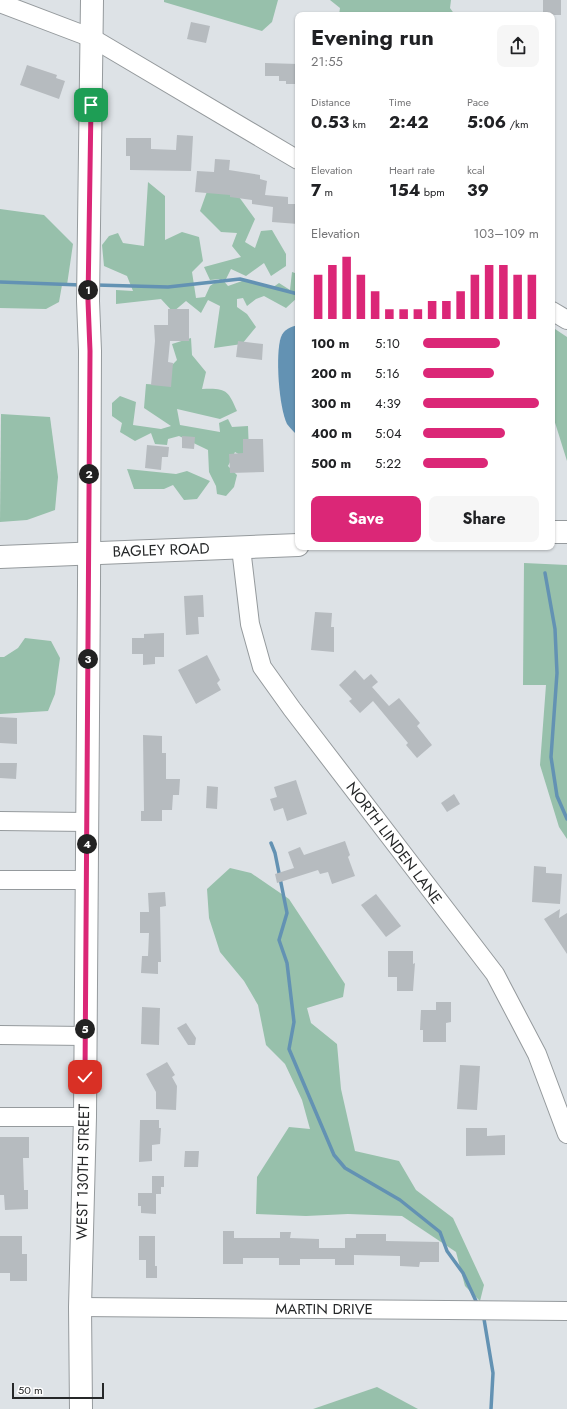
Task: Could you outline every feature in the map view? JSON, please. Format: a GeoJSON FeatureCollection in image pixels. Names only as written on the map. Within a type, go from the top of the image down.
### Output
{"type":"FeatureCollection","features":[{"type":"Feature","properties":{"kind":"main road","name":"WEST 130TH STREET"},"geometry":{"type":"LineString","coordinates":[[81,1409],[80,1307],[85,1117],[90,351],[88,301],[92,0]]}},
{"type":"Feature","properties":{"kind":"main road"},"geometry":{"type":"LineString","coordinates":[[555,532],[567,532]]}},
{"type":"Feature","properties":{"kind":"main road","name":"BAGLEY ROAD"},"geometry":{"type":"LineString","coordinates":[[0,556],[295,545]]}},
{"type":"Feature","properties":{"kind":"street"},"geometry":{"type":"LineString","coordinates":[[0,3],[92,38],[295,158]]}},
{"type":"Feature","properties":{"kind":"street"},"geometry":{"type":"LineString","coordinates":[[555,313],[567,320]]}},
{"type":"Feature","properties":{"kind":"street","name":"NORTH LINDEN LANE"},"geometry":{"type":"LineString","coordinates":[[241,548],[250,624],[262,667],[292,709],[495,974],[537,1054],[567,1134]]}},
{"type":"Feature","properties":{"kind":"street"},"geometry":{"type":"LineString","coordinates":[[0,821],[87,822]]}},
{"type":"Feature","properties":{"kind":"street"},"geometry":{"type":"LineString","coordinates":[[0,880],[86,880]]}},
{"type":"Feature","properties":{"kind":"street"},"geometry":{"type":"LineString","coordinates":[[0,1034],[85,1036]]}},
{"type":"Feature","properties":{"kind":"street"},"geometry":{"type":"LineString","coordinates":[[0,1117],[85,1117]]}},
{"type":"Feature","properties":{"kind":"street","name":"MARTIN DRIVE"},"geometry":{"type":"LineString","coordinates":[[80,1307],[567,1311]]}},
{"type":"Feature","properties":{"kind":"green space"},"geometry":{"type":"Polygon","coordinates":[[[164,0],[278,0],[272,22],[262,31],[164,2],[164,0]]]}},
{"type":"Feature","properties":{"kind":"green space"},"geometry":{"type":"Polygon","coordinates":[[[330,0],[451,0],[450,8],[453,12],[339,12],[340,8],[330,0]]]}},
{"type":"Feature","properties":{"kind":"green space"},"geometry":{"type":"Polygon","coordinates":[[[148,182],[165,196],[165,240],[182,232],[199,237],[203,261],[192,272],[196,298],[205,297],[210,286],[220,279],[210,280],[204,267],[241,257],[232,246],[237,233],[221,232],[200,211],[210,183],[234,190],[255,219],[245,242],[255,248],[261,231],[272,230],[286,254],[286,266],[271,276],[264,263],[246,276],[231,269],[226,279],[222,279],[228,286],[245,280],[272,288],[279,283],[290,290],[292,272],[295,273],[295,300],[286,308],[264,296],[256,299],[247,306],[243,298],[237,299],[237,307],[247,314],[256,327],[242,344],[214,348],[220,306],[208,300],[201,313],[186,301],[173,312],[161,299],[116,304],[116,290],[133,291],[127,276],[104,266],[102,245],[109,236],[118,233],[123,243],[144,246],[148,182]]]}},
{"type":"Feature","properties":{"kind":"green space"},"geometry":{"type":"Polygon","coordinates":[[[0,209],[44,215],[73,244],[67,285],[62,285],[59,302],[46,309],[0,308],[0,209]]]}},
{"type":"Feature","properties":{"kind":"green space"},"geometry":{"type":"Polygon","coordinates":[[[555,329],[567,337],[567,461],[555,423],[555,329]]]}},
{"type":"Feature","properties":{"kind":"green space"},"geometry":{"type":"Polygon","coordinates":[[[191,338],[192,355],[206,372],[202,389],[216,389],[225,392],[231,399],[237,411],[220,419],[177,409],[180,425],[220,432],[219,423],[228,419],[232,427],[248,426],[249,453],[242,456],[235,452],[228,466],[237,475],[234,487],[226,496],[217,494],[216,486],[209,472],[208,450],[179,436],[168,439],[167,445],[155,444],[151,433],[135,441],[120,432],[122,423],[112,416],[112,403],[120,396],[136,402],[133,425],[161,429],[171,426],[144,408],[146,384],[161,385],[168,369],[177,360],[172,344],[191,338]]]}},
{"type":"Feature","properties":{"kind":"green space"},"geometry":{"type":"Polygon","coordinates":[[[1,414],[50,417],[58,477],[55,510],[27,520],[0,522],[1,414]]]}},
{"type":"Feature","properties":{"kind":"green space"},"geometry":{"type":"Polygon","coordinates":[[[127,469],[176,474],[187,471],[210,481],[197,499],[184,500],[173,485],[164,489],[134,489],[127,469]]]}},
{"type":"Feature","properties":{"kind":"green space"},"geometry":{"type":"Polygon","coordinates":[[[524,563],[567,565],[567,839],[559,827],[540,765],[546,685],[523,685],[524,563]]]}},
{"type":"Feature","properties":{"kind":"green space"},"geometry":{"type":"Polygon","coordinates":[[[25,638],[51,641],[60,658],[55,694],[48,711],[0,714],[0,657],[4,657],[18,648],[25,638]]]}},
{"type":"Feature","properties":{"kind":"green space"},"geometry":{"type":"Polygon","coordinates":[[[230,868],[251,873],[289,899],[345,984],[343,997],[307,1008],[311,1023],[337,1044],[341,1089],[355,1151],[399,1161],[416,1190],[453,1218],[484,1285],[480,1301],[465,1286],[456,1252],[402,1216],[348,1214],[306,1216],[256,1214],[257,1177],[289,1127],[310,1129],[302,1100],[285,1064],[266,1045],[258,1005],[244,981],[220,952],[209,918],[207,889],[230,868]]]}},
{"type":"Feature","properties":{"kind":"green space"},"geometry":{"type":"Polygon","coordinates":[[[377,1387],[418,1409],[313,1409],[377,1387]]]}},
{"type":"Feature","properties":{"kind":"water"},"geometry":{"type":"Polygon","coordinates":[[[295,326],[295,433],[287,424],[284,416],[280,394],[278,368],[279,345],[281,337],[286,330],[295,326]]]}},
{"type":"Feature","properties":{"kind":"building"},"geometry":{"type":"Polygon","coordinates":[[[543,0],[561,0],[561,15],[555,15],[555,12],[543,12],[543,0]]]}},
{"type":"Feature","properties":{"kind":"building"},"geometry":{"type":"Polygon","coordinates":[[[191,22],[210,26],[206,43],[187,39],[191,22]]]}},
{"type":"Feature","properties":{"kind":"building"},"geometry":{"type":"Polygon","coordinates":[[[265,63],[295,64],[295,84],[286,84],[286,81],[279,81],[279,76],[265,76],[265,63]]]}},
{"type":"Feature","properties":{"kind":"building"},"geometry":{"type":"Polygon","coordinates":[[[27,65],[57,75],[56,78],[65,81],[59,99],[20,85],[27,65]]]}},
{"type":"Feature","properties":{"kind":"building"},"geometry":{"type":"Polygon","coordinates":[[[177,135],[193,136],[191,171],[130,170],[130,156],[126,156],[126,138],[151,138],[151,149],[176,150],[177,135]]]}},
{"type":"Feature","properties":{"kind":"building"},"geometry":{"type":"Polygon","coordinates":[[[215,159],[230,160],[229,170],[260,175],[260,179],[267,181],[265,195],[288,197],[288,204],[295,204],[295,224],[272,222],[273,207],[252,204],[252,200],[230,197],[230,195],[195,192],[197,171],[214,172],[215,159]]]}},
{"type":"Feature","properties":{"kind":"building"},"geometry":{"type":"Polygon","coordinates":[[[168,309],[189,309],[189,341],[170,341],[168,362],[173,363],[171,387],[151,385],[155,341],[154,325],[168,325],[168,309]]]}},
{"type":"Feature","properties":{"kind":"building"},"geometry":{"type":"Polygon","coordinates":[[[238,341],[263,344],[262,360],[236,357],[238,341]]]}},
{"type":"Feature","properties":{"kind":"building"},"geometry":{"type":"Polygon","coordinates":[[[182,436],[195,437],[194,449],[182,448],[182,436]]]}},
{"type":"Feature","properties":{"kind":"building"},"geometry":{"type":"Polygon","coordinates":[[[243,439],[263,439],[264,472],[230,473],[229,454],[243,453],[243,439]]]}},
{"type":"Feature","properties":{"kind":"building"},"geometry":{"type":"Polygon","coordinates":[[[147,445],[169,447],[168,457],[162,457],[161,470],[145,468],[147,445]]]}},
{"type":"Feature","properties":{"kind":"building"},"geometry":{"type":"Polygon","coordinates":[[[203,595],[204,617],[198,617],[199,634],[186,635],[184,596],[203,595]]]}},
{"type":"Feature","properties":{"kind":"building"},"geometry":{"type":"Polygon","coordinates":[[[315,612],[332,613],[331,627],[334,627],[334,652],[311,650],[315,612]]]}},
{"type":"Feature","properties":{"kind":"building"},"geometry":{"type":"Polygon","coordinates":[[[164,633],[164,657],[155,657],[155,664],[143,665],[143,654],[132,654],[132,638],[144,638],[144,634],[164,633]]]}},
{"type":"Feature","properties":{"kind":"building"},"geometry":{"type":"Polygon","coordinates":[[[207,655],[220,680],[217,683],[221,690],[196,704],[178,670],[207,655]]]}},
{"type":"Feature","properties":{"kind":"building"},"geometry":{"type":"Polygon","coordinates":[[[355,670],[364,680],[371,674],[378,682],[372,687],[389,706],[399,698],[420,723],[417,726],[432,745],[417,758],[406,745],[408,743],[373,701],[360,713],[349,701],[352,699],[339,685],[355,670]]]}},
{"type":"Feature","properties":{"kind":"building"},"geometry":{"type":"Polygon","coordinates":[[[0,717],[17,718],[17,744],[0,743],[0,717]]]}},
{"type":"Feature","properties":{"kind":"building"},"geometry":{"type":"Polygon","coordinates":[[[143,735],[162,736],[162,753],[166,753],[166,779],[180,779],[179,795],[173,795],[172,810],[162,810],[162,821],[141,821],[141,811],[144,811],[143,735]]]}},
{"type":"Feature","properties":{"kind":"building"},"geometry":{"type":"Polygon","coordinates":[[[0,763],[17,763],[16,779],[0,778],[0,763]]]}},
{"type":"Feature","properties":{"kind":"building"},"geometry":{"type":"Polygon","coordinates":[[[296,780],[307,814],[287,821],[283,808],[274,811],[270,799],[277,797],[274,787],[296,780]]]}},
{"type":"Feature","properties":{"kind":"building"},"geometry":{"type":"Polygon","coordinates":[[[207,786],[218,787],[217,809],[206,808],[207,786]]]}},
{"type":"Feature","properties":{"kind":"building"},"geometry":{"type":"Polygon","coordinates":[[[454,794],[460,804],[447,812],[441,803],[454,794]]]}},
{"type":"Feature","properties":{"kind":"building"},"geometry":{"type":"Polygon","coordinates":[[[345,841],[350,855],[348,857],[355,876],[332,884],[328,872],[320,874],[318,870],[277,883],[275,874],[294,868],[288,852],[300,847],[304,855],[345,841]]]}},
{"type":"Feature","properties":{"kind":"building"},"geometry":{"type":"Polygon","coordinates":[[[534,866],[546,867],[546,873],[562,874],[560,904],[532,902],[534,866]]]}},
{"type":"Feature","properties":{"kind":"building"},"geometry":{"type":"Polygon","coordinates":[[[165,892],[166,906],[160,907],[161,962],[158,962],[158,974],[141,973],[142,956],[148,956],[149,933],[140,933],[140,912],[149,912],[148,893],[165,892]]]}},
{"type":"Feature","properties":{"kind":"building"},"geometry":{"type":"Polygon","coordinates":[[[376,894],[401,926],[386,937],[361,905],[376,894]]]}},
{"type":"Feature","properties":{"kind":"building"},"geometry":{"type":"Polygon","coordinates":[[[560,909],[559,918],[567,913],[567,954],[544,919],[560,909]]]}},
{"type":"Feature","properties":{"kind":"building"},"geometry":{"type":"Polygon","coordinates":[[[388,951],[413,951],[413,964],[415,963],[413,991],[397,991],[397,977],[388,977],[388,951]]]}},
{"type":"Feature","properties":{"kind":"building"},"geometry":{"type":"Polygon","coordinates":[[[436,1002],[451,1002],[451,1022],[446,1023],[446,1042],[423,1042],[423,1030],[420,1030],[421,1010],[436,1010],[436,1002]]]}},
{"type":"Feature","properties":{"kind":"building"},"geometry":{"type":"Polygon","coordinates":[[[142,1007],[160,1008],[159,1045],[141,1044],[142,1007]]]}},
{"type":"Feature","properties":{"kind":"building"},"geometry":{"type":"Polygon","coordinates":[[[186,1023],[196,1038],[195,1045],[188,1045],[177,1028],[186,1023]]]}},
{"type":"Feature","properties":{"kind":"building"},"geometry":{"type":"Polygon","coordinates":[[[167,1062],[175,1075],[172,1077],[177,1086],[176,1110],[156,1109],[156,1092],[146,1074],[167,1062]]]}},
{"type":"Feature","properties":{"kind":"building"},"geometry":{"type":"Polygon","coordinates":[[[460,1065],[480,1066],[477,1110],[457,1109],[460,1065]]]}},
{"type":"Feature","properties":{"kind":"building"},"geometry":{"type":"Polygon","coordinates":[[[140,1120],[159,1120],[159,1128],[161,1128],[160,1144],[152,1145],[152,1161],[139,1162],[140,1120]]]}},
{"type":"Feature","properties":{"kind":"building"},"geometry":{"type":"Polygon","coordinates":[[[466,1128],[487,1128],[487,1136],[505,1135],[505,1155],[466,1156],[466,1128]]]}},
{"type":"Feature","properties":{"kind":"building"},"geometry":{"type":"Polygon","coordinates":[[[0,1137],[29,1137],[29,1158],[23,1158],[24,1190],[28,1190],[28,1209],[5,1210],[4,1195],[0,1195],[0,1137]]]}},
{"type":"Feature","properties":{"kind":"building"},"geometry":{"type":"Polygon","coordinates":[[[185,1151],[199,1151],[198,1167],[184,1167],[185,1151]]]}},
{"type":"Feature","properties":{"kind":"building"},"geometry":{"type":"Polygon","coordinates":[[[152,1176],[164,1176],[164,1187],[161,1187],[161,1194],[156,1194],[156,1214],[141,1213],[141,1206],[138,1206],[138,1193],[152,1193],[152,1176]]]}},
{"type":"Feature","properties":{"kind":"building"},"geometry":{"type":"Polygon","coordinates":[[[223,1231],[234,1231],[234,1238],[280,1238],[280,1232],[291,1232],[290,1238],[319,1239],[319,1248],[345,1248],[345,1238],[356,1238],[356,1234],[386,1234],[386,1241],[439,1242],[439,1262],[420,1262],[419,1267],[400,1266],[400,1256],[354,1255],[354,1265],[335,1265],[335,1259],[300,1259],[300,1265],[279,1265],[279,1258],[243,1258],[243,1264],[223,1264],[223,1231]]]}},
{"type":"Feature","properties":{"kind":"building"},"geometry":{"type":"Polygon","coordinates":[[[0,1236],[22,1236],[22,1254],[27,1254],[27,1281],[10,1281],[10,1273],[0,1273],[0,1236]]]}},
{"type":"Feature","properties":{"kind":"building"},"geometry":{"type":"Polygon","coordinates":[[[139,1236],[155,1236],[155,1266],[157,1266],[157,1278],[146,1278],[146,1260],[139,1260],[139,1236]]]}},
{"type":"Feature","properties":{"kind":"waterway"},"geometry":{"type":"LineString","coordinates":[[96,285],[168,287],[240,279],[295,293]]}},
{"type":"Feature","properties":{"kind":"waterway"},"geometry":{"type":"LineString","coordinates":[[0,282],[81,285]]}},
{"type":"Feature","properties":{"kind":"waterway"},"geometry":{"type":"LineString","coordinates":[[545,573],[555,629],[557,673],[551,757],[557,796],[567,819]]}},
{"type":"Feature","properties":{"kind":"waterway"},"geometry":{"type":"LineString","coordinates":[[271,843],[275,853],[287,913],[279,940],[287,963],[294,1022],[289,1049],[334,1155],[345,1168],[400,1200],[440,1232],[447,1251],[463,1273],[476,1301]]}},
{"type":"Feature","properties":{"kind":"waterway"},"geometry":{"type":"LineString","coordinates":[[484,1319],[493,1373],[491,1409]]}},
{"type":"Feature","properties":{"kind":"route"},"geometry":{"type":"LineString","coordinates":[[85,1077],[90,351],[88,301],[91,105]]}}]}
